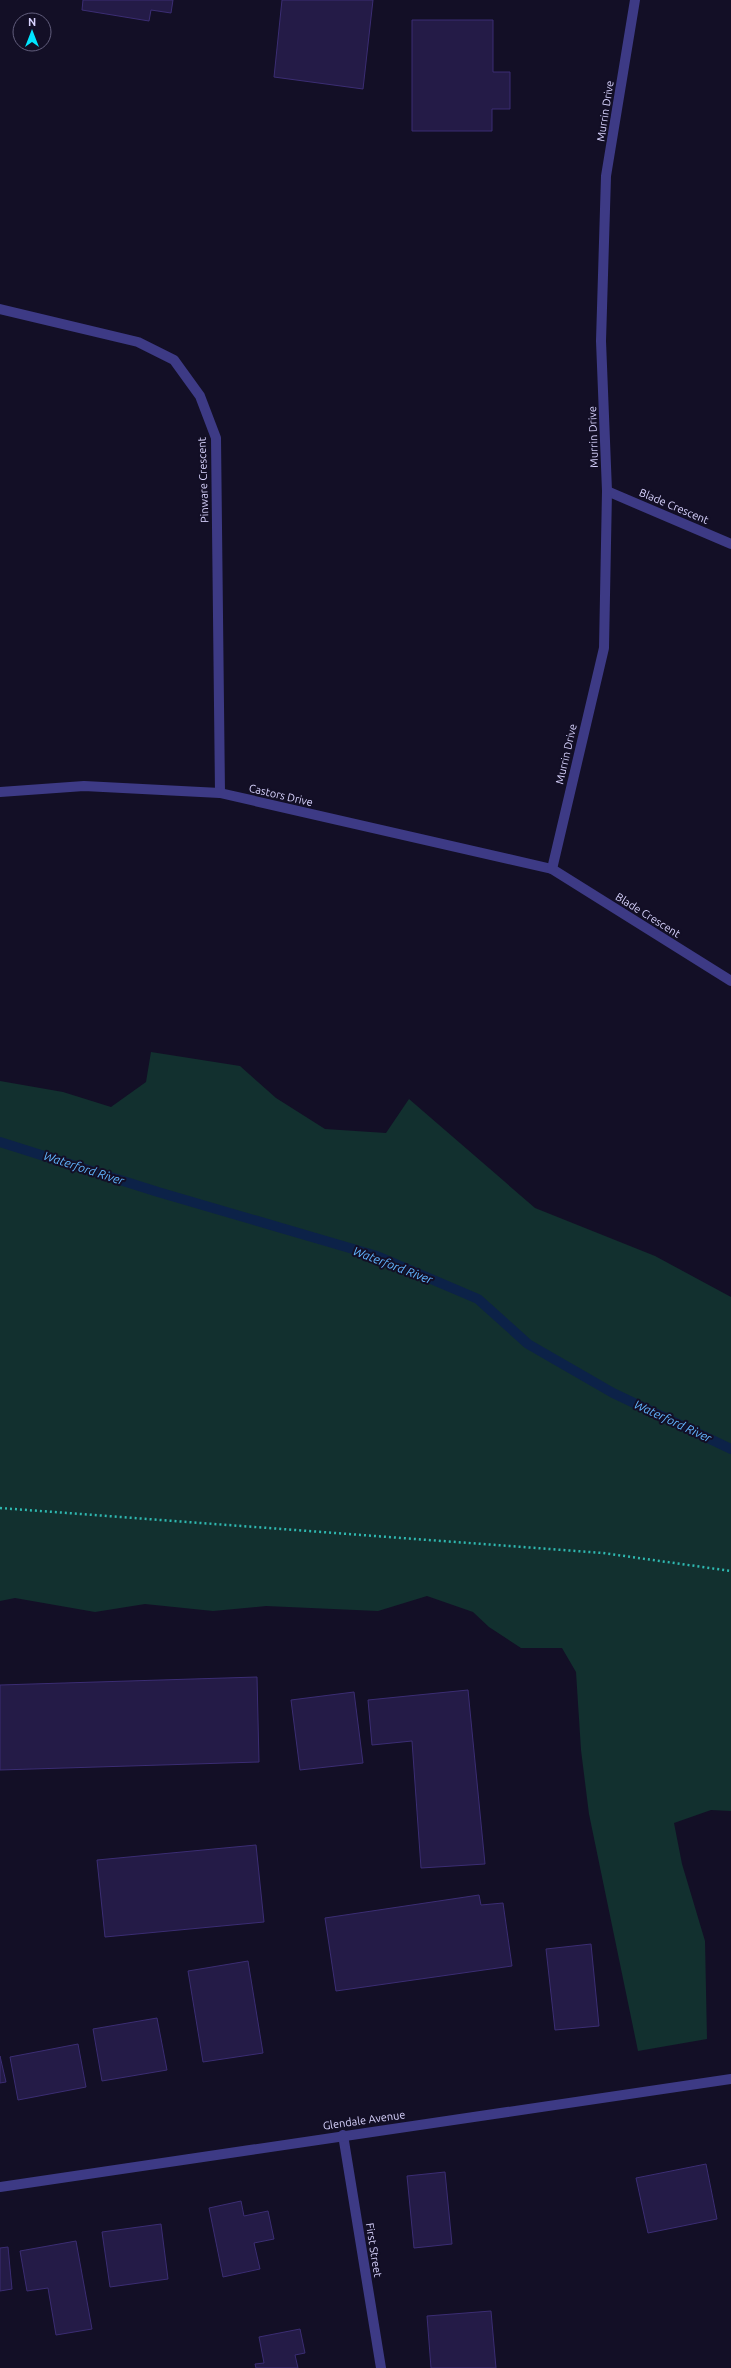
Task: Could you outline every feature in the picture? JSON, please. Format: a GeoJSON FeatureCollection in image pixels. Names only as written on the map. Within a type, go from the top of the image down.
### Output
{"type":"FeatureCollection","features":[{"type":"Feature","properties":{"kind":"street","name":"Murrin Drive"},"geometry":{"type":"LineString","coordinates":[[552,868],[604,648],[607,491],[601,341],[606,176],[635,0]]}},
{"type":"Feature","properties":{"kind":"street","name":"Pinware Crescent"},"geometry":{"type":"LineString","coordinates":[[0,309],[138,342],[174,360],[200,396],[216,438],[220,793]]}},
{"type":"Feature","properties":{"kind":"street","name":"Blade Crescent"},"geometry":{"type":"LineString","coordinates":[[607,491],[731,544]]}},
{"type":"Feature","properties":{"kind":"street","name":"Castors Drive"},"geometry":{"type":"LineString","coordinates":[[0,792],[84,786],[220,793],[552,868]]}},
{"type":"Feature","properties":{"kind":"street","name":"Blade Crescent"},"geometry":{"type":"LineString","coordinates":[[552,868],[731,981]]}},
{"type":"Feature","properties":{"kind":"street","name":"Glendale Avenue"},"geometry":{"type":"LineString","coordinates":[[0,2187],[343,2135],[731,2079]]}},
{"type":"Feature","properties":{"kind":"street","name":"First Street"},"geometry":{"type":"LineString","coordinates":[[343,2135],[381,2368]]}},
{"type":"Feature","properties":{"kind":"path"},"geometry":{"type":"LineString","coordinates":[[0,1508],[603,1553],[731,1571]]}},
{"type":"Feature","properties":{"kind":"green space"},"geometry":{"type":"Polygon","coordinates":[[[151,1052],[240,1066],[276,1098],[325,1129],[386,1133],[409,1099],[535,1208],[655,1256],[731,1297],[731,1811],[711,1810],[674,1823],[682,1864],[705,1941],[707,2039],[638,2051],[589,1814],[581,1750],[576,1672],[562,1648],[521,1648],[489,1627],[473,1612],[427,1596],[378,1611],[266,1606],[213,1611],[145,1604],[95,1612],[15,1598],[0,1601],[0,1081],[63,1092],[111,1107],[146,1082],[151,1052]]]}},
{"type":"Feature","properties":{"kind":"building"},"geometry":{"type":"Polygon","coordinates":[[[83,0],[173,0],[171,13],[151,10],[149,21],[82,10],[83,0]]]}},
{"type":"Feature","properties":{"kind":"building"},"geometry":{"type":"Polygon","coordinates":[[[282,0],[373,0],[363,89],[274,77],[282,0]]]}},
{"type":"Feature","properties":{"kind":"building"},"geometry":{"type":"Polygon","coordinates":[[[412,20],[493,20],[493,72],[510,72],[510,109],[492,109],[492,131],[412,131],[412,20]]]}},
{"type":"Feature","properties":{"kind":"building"},"geometry":{"type":"Polygon","coordinates":[[[257,1677],[259,1762],[0,1770],[0,1685],[257,1677]]]}},
{"type":"Feature","properties":{"kind":"building"},"geometry":{"type":"Polygon","coordinates":[[[468,1690],[485,1864],[421,1868],[412,1741],[372,1745],[368,1700],[468,1690]]]}},
{"type":"Feature","properties":{"kind":"building"},"geometry":{"type":"Polygon","coordinates":[[[354,1692],[363,1763],[300,1770],[291,1700],[354,1692]]]}},
{"type":"Feature","properties":{"kind":"building"},"geometry":{"type":"Polygon","coordinates":[[[256,1845],[264,1922],[105,1937],[97,1860],[256,1845]]]}},
{"type":"Feature","properties":{"kind":"building"},"geometry":{"type":"Polygon","coordinates":[[[479,1895],[481,1905],[503,1903],[512,1966],[336,1991],[325,1918],[479,1895]]]}},
{"type":"Feature","properties":{"kind":"building"},"geometry":{"type":"Polygon","coordinates":[[[591,1944],[599,2026],[555,2030],[546,1949],[591,1944]]]}},
{"type":"Feature","properties":{"kind":"building"},"geometry":{"type":"Polygon","coordinates":[[[248,1961],[263,2053],[203,2062],[188,1971],[248,1961]]]}},
{"type":"Feature","properties":{"kind":"building"},"geometry":{"type":"Polygon","coordinates":[[[157,2018],[167,2070],[102,2081],[93,2029],[157,2018]]]}},
{"type":"Feature","properties":{"kind":"building"},"geometry":{"type":"Polygon","coordinates":[[[78,2044],[86,2087],[18,2100],[10,2057],[78,2044]]]}},
{"type":"Feature","properties":{"kind":"building"},"geometry":{"type":"Polygon","coordinates":[[[0,2056],[6,2082],[0,2083],[0,2056]]]}},
{"type":"Feature","properties":{"kind":"building"},"geometry":{"type":"Polygon","coordinates":[[[706,2164],[717,2219],[648,2233],[636,2178],[706,2164]]]}},
{"type":"Feature","properties":{"kind":"building"},"geometry":{"type":"Polygon","coordinates":[[[445,2172],[452,2244],[414,2248],[407,2176],[445,2172]]]}},
{"type":"Feature","properties":{"kind":"building"},"geometry":{"type":"Polygon","coordinates":[[[241,2201],[244,2216],[268,2211],[274,2239],[254,2243],[260,2269],[223,2277],[209,2208],[241,2201]]]}},
{"type":"Feature","properties":{"kind":"building"},"geometry":{"type":"Polygon","coordinates":[[[161,2224],[168,2279],[110,2287],[102,2232],[161,2224]]]}},
{"type":"Feature","properties":{"kind":"building"},"geometry":{"type":"Polygon","coordinates":[[[76,2241],[92,2329],[56,2335],[48,2288],[27,2291],[20,2251],[76,2241]]]}},
{"type":"Feature","properties":{"kind":"building"},"geometry":{"type":"Polygon","coordinates":[[[8,2247],[12,2289],[0,2291],[0,2248],[8,2247]]]}},
{"type":"Feature","properties":{"kind":"building"},"geometry":{"type":"Polygon","coordinates":[[[491,2311],[496,2368],[431,2368],[427,2316],[491,2311]]]}},
{"type":"Feature","properties":{"kind":"building"},"geometry":{"type":"Polygon","coordinates":[[[300,2329],[305,2353],[295,2355],[298,2368],[256,2368],[255,2364],[264,2363],[259,2337],[300,2329]]]}},
{"type":"Feature","properties":{"kind":"waterway","name":"Waterford River"},"geometry":{"type":"LineString","coordinates":[[0,1142],[158,1192],[377,1256],[478,1299],[528,1344],[613,1393],[731,1449]]}}]}
